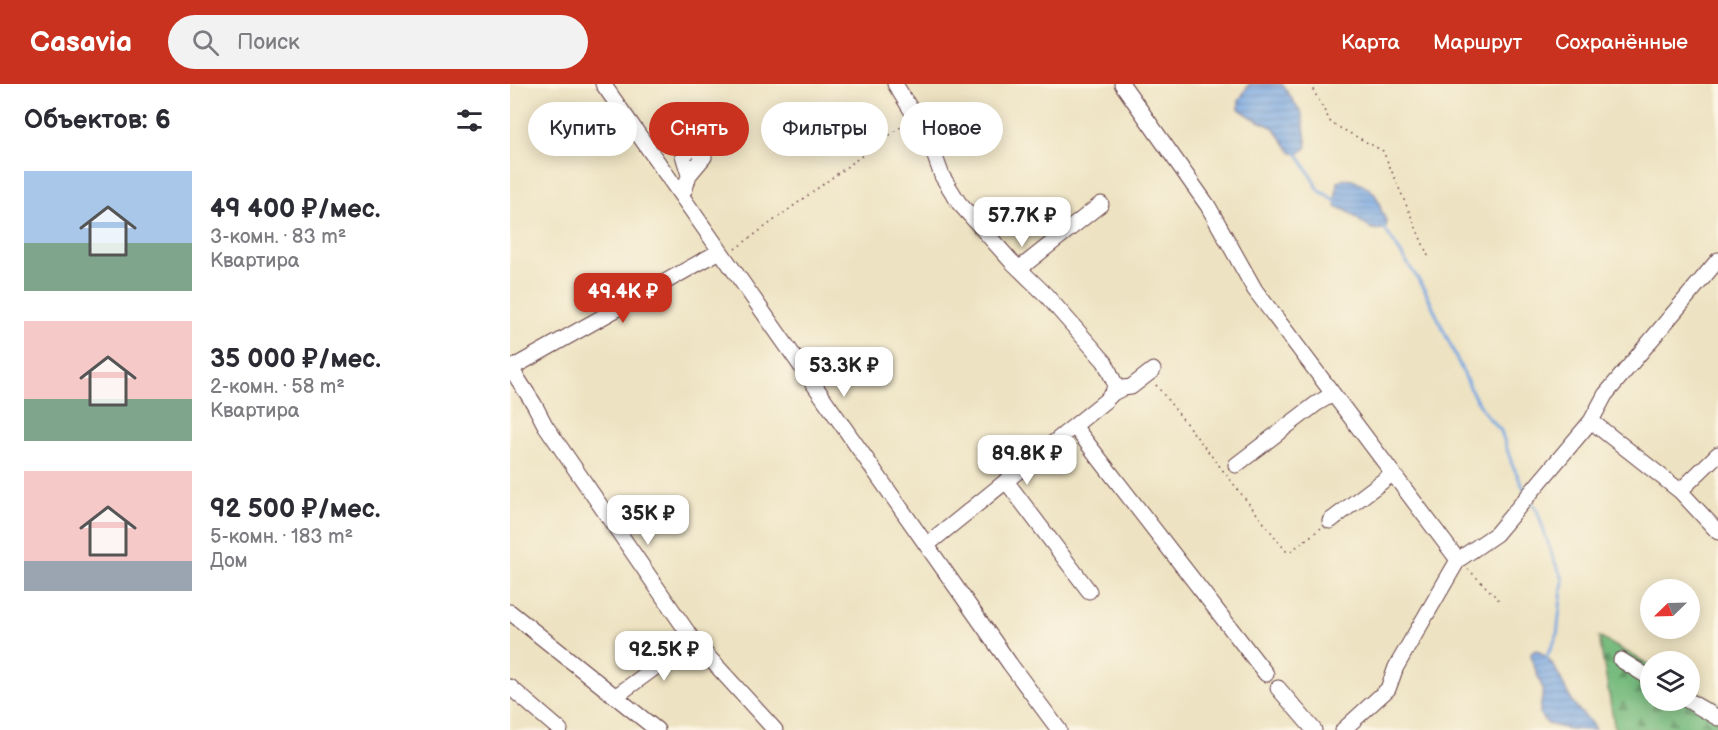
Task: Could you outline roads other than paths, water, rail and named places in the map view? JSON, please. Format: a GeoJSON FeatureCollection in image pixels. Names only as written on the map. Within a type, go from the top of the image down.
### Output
{"type":"FeatureCollection","features":[{"type":"Feature","properties":{"kind":"street"},"geometry":{"type":"LineString","coordinates":[[603,84],[1010,664],[1059,730]]}},
{"type":"Feature","properties":{"kind":"street"},"geometry":{"type":"LineString","coordinates":[[895,84],[928,137],[934,159],[959,203],[1019,269],[1046,294],[1105,362],[1115,384],[1113,393]]}},
{"type":"Feature","properties":{"kind":"street"},"geometry":{"type":"LineString","coordinates":[[1122,84],[1208,206],[1255,290],[1458,560]]}},
{"type":"Feature","properties":{"kind":"street"},"geometry":{"type":"LineString","coordinates":[[680,193],[685,189],[689,175]]}},
{"type":"Feature","properties":{"kind":"street"},"geometry":{"type":"LineString","coordinates":[[1019,269],[1101,204]]}},
{"type":"Feature","properties":{"kind":"street"},"geometry":{"type":"LineString","coordinates":[[722,254],[510,368],[552,435],[693,640],[776,730]]}},
{"type":"Feature","properties":{"kind":"street"},"geometry":{"type":"LineString","coordinates":[[1344,730],[1388,689],[1396,668],[1458,560],[1496,534],[1591,421],[1605,394],[1718,260]]}},
{"type":"Feature","properties":{"kind":"street"},"geometry":{"type":"LineString","coordinates":[[927,545],[1113,393],[1131,387],[1153,370]]}},
{"type":"Feature","properties":{"kind":"street"},"geometry":{"type":"LineString","coordinates":[[1236,465],[1316,404],[1334,394]]}},
{"type":"Feature","properties":{"kind":"street"},"geometry":{"type":"LineString","coordinates":[[1591,421],[1680,491],[1718,532]]}},
{"type":"Feature","properties":{"kind":"street"},"geometry":{"type":"LineString","coordinates":[[1074,426],[1266,674]]}},
{"type":"Feature","properties":{"kind":"street"},"geometry":{"type":"LineString","coordinates":[[1680,491],[1718,454]]}},
{"type":"Feature","properties":{"kind":"street"},"geometry":{"type":"LineString","coordinates":[[1330,521],[1392,474]]}},
{"type":"Feature","properties":{"kind":"street"},"geometry":{"type":"LineString","coordinates":[[1006,481],[1089,591]]}},
{"type":"Feature","properties":{"kind":"street"},"geometry":{"type":"LineString","coordinates":[[510,612],[616,696],[640,725],[657,730]]}},
{"type":"Feature","properties":{"kind":"street"},"geometry":{"type":"LineString","coordinates":[[616,696],[693,640]]}},
{"type":"Feature","properties":{"kind":"street"},"geometry":{"type":"LineString","coordinates":[[1620,660],[1640,672]]}},
{"type":"Feature","properties":{"kind":"street"},"geometry":{"type":"LineString","coordinates":[[510,687],[560,730]]}},
{"type":"Feature","properties":{"kind":"street"},"geometry":{"type":"LineString","coordinates":[[1278,688],[1314,730]]}},
{"type":"Feature","properties":{"kind":"street"},"geometry":{"type":"LineString","coordinates":[[1700,707],[1718,718]]}},
{"type":"Feature","properties":{"kind":"water"},"geometry":{"type":"Polygon","coordinates":[[[1249,84],[1282,84],[1302,114],[1307,147],[1299,154],[1292,153],[1274,128],[1239,109],[1239,101],[1249,84]]]}},
{"type":"Feature","properties":{"kind":"water"},"geometry":{"type":"Polygon","coordinates":[[[1343,179],[1362,184],[1375,194],[1387,221],[1386,228],[1372,228],[1344,209],[1337,208],[1335,201],[1338,182],[1343,179]]]}},
{"type":"Feature","properties":{"kind":"water"},"geometry":{"type":"Polygon","coordinates":[[[1536,650],[1544,655],[1556,669],[1572,701],[1595,730],[1562,728],[1546,722],[1542,717],[1540,711],[1542,688],[1531,653],[1536,650]]]}},
{"type":"Feature","properties":{"kind":"waterway"},"geometry":{"type":"LineString","coordinates":[[1297,152],[1319,190],[1337,202]]}},
{"type":"Feature","properties":{"kind":"waterway"},"geometry":{"type":"LineString","coordinates":[[1384,228],[1424,288],[1474,396],[1487,416],[1501,431],[1512,464],[1526,493]]}},
{"type":"Feature","properties":{"kind":"waterway"},"geometry":{"type":"LineString","coordinates":[[1531,501],[1537,510],[1553,558],[1563,579],[1557,636],[1546,658]]}}]}
